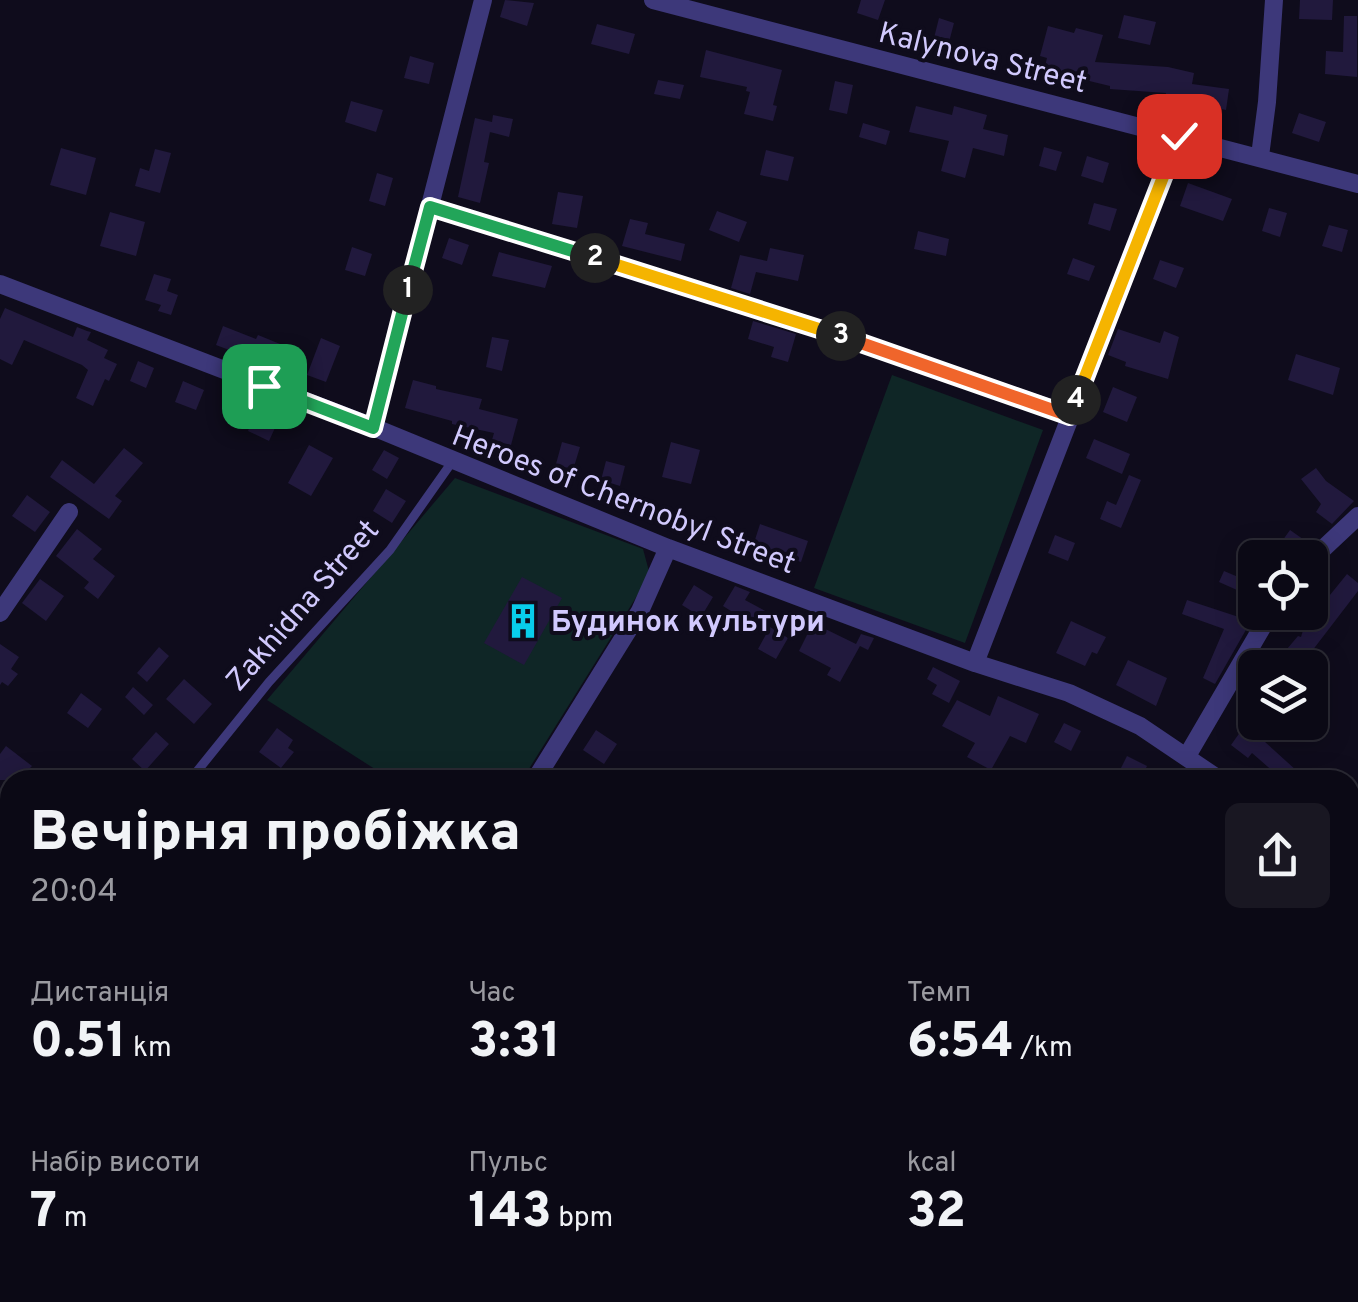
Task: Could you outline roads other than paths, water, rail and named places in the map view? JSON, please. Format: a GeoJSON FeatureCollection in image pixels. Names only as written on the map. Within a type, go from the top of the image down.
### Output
{"type":"FeatureCollection","features":[{"type":"Feature","properties":{"kind":"street"},"geometry":{"type":"LineString","coordinates":[[373,428],[482,0]]}},
{"type":"Feature","properties":{"kind":"street","name":"Kalynova Street"},"geometry":{"type":"LineString","coordinates":[[653,0],[1358,184]]}},
{"type":"Feature","properties":{"kind":"street"},"geometry":{"type":"LineString","coordinates":[[1260,156],[1274,0]]}},
{"type":"Feature","properties":{"kind":"street"},"geometry":{"type":"LineString","coordinates":[[975,663],[1179,136]]}},
{"type":"Feature","properties":{"kind":"street"},"geometry":{"type":"LineString","coordinates":[[430,207],[805,324],[1070,416]]}},
{"type":"Feature","properties":{"kind":"street","name":"Heroes of Chernobyl Street"},"geometry":{"type":"LineString","coordinates":[[0,284],[373,428],[668,548],[1103,708],[1140,726],[1206,770]]}},
{"type":"Feature","properties":{"kind":"street"},"geometry":{"type":"LineString","coordinates":[[0,613],[69,512]]}},
{"type":"Feature","properties":{"kind":"street"},"geometry":{"type":"LineString","coordinates":[[1328,544],[1358,516]]}},
{"type":"Feature","properties":{"kind":"street"},"geometry":{"type":"LineString","coordinates":[[541,770],[640,611],[668,548]]}},
{"type":"Feature","properties":{"kind":"street"},"geometry":{"type":"LineString","coordinates":[[1187,756],[1260,630]]}},
{"type":"Feature","properties":{"kind":"lane","name":"Zakhidna Street"},"geometry":{"type":"LineString","coordinates":[[198,770],[268,682],[390,550],[452,462]]}},
{"type":"Feature","properties":{"kind":"place","name":"Будинок культури"},"geometry":{"type":"Point","coordinates":[523,621]}}]}
